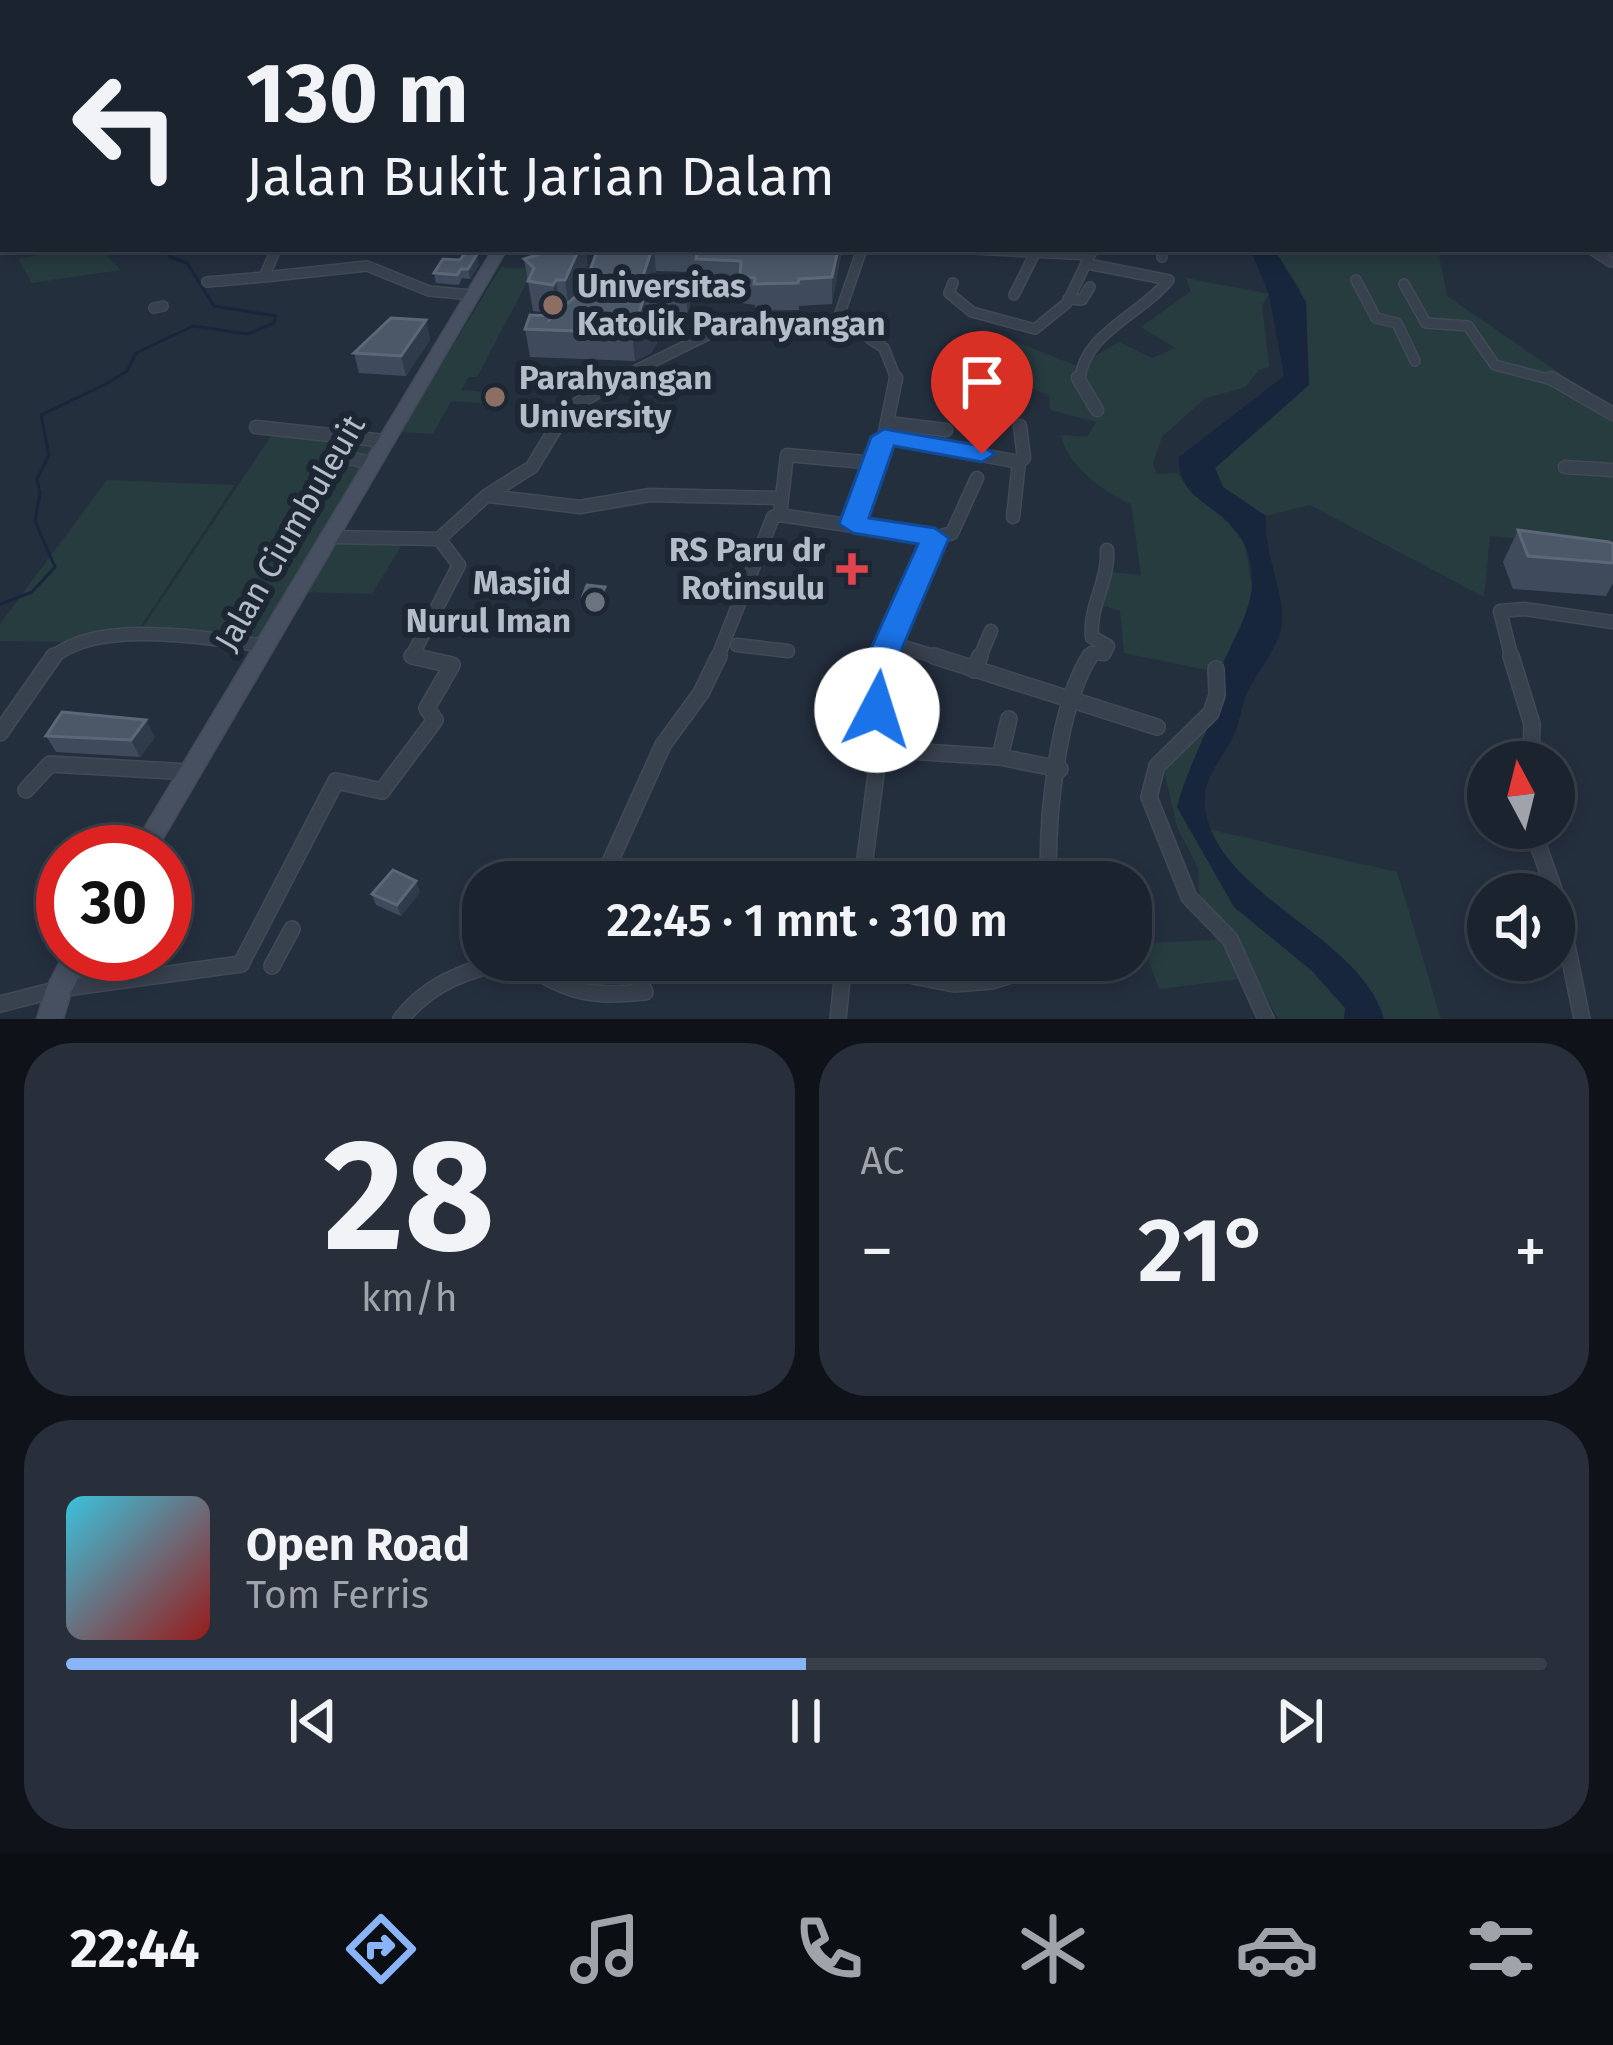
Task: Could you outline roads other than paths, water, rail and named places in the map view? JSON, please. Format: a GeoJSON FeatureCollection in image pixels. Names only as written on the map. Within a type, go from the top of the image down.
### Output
{"type":"FeatureCollection","features":[{"type":"Feature","properties":{"kind":"main road","name":"Jalan Ciumbuleuit"},"geometry":{"type":"LineString","coordinates":[[159,825],[498,252]]}},
{"type":"Feature","properties":{"kind":"main road"},"geometry":{"type":"LineString","coordinates":[[50,1019],[63,981]]}},
{"type":"Feature","properties":{"kind":"street"},"geometry":{"type":"LineString","coordinates":[[264,277],[275,252]]}},
{"type":"Feature","properties":{"kind":"street"},"geometry":{"type":"LineString","coordinates":[[837,322],[861,252]]}},
{"type":"Feature","properties":{"kind":"street"},"geometry":{"type":"LineString","coordinates":[[1014,295],[1029,252],[1090,256],[1169,280],[1148,306],[1093,339],[1078,379],[1096,410]]}},
{"type":"Feature","properties":{"kind":"street"},"geometry":{"type":"LineString","coordinates":[[952,283],[949,293],[960,306],[1023,329],[1042,325],[1068,301],[1090,256]]}},
{"type":"Feature","properties":{"kind":"street"},"geometry":{"type":"LineString","coordinates":[[207,282],[368,266],[429,291],[472,295]]}},
{"type":"Feature","properties":{"kind":"street"},"geometry":{"type":"LineString","coordinates":[[1356,280],[1376,318],[1468,326],[1495,365],[1546,375],[1613,414]]}},
{"type":"Feature","properties":{"kind":"street"},"geometry":{"type":"LineString","coordinates":[[1404,284],[1426,323]]}},
{"type":"Feature","properties":{"kind":"street"},"geometry":{"type":"LineString","coordinates":[[1054,297],[1082,301],[1090,287]]}},
{"type":"Feature","properties":{"kind":"street"},"geometry":{"type":"LineString","coordinates":[[330,537],[439,539],[486,496],[537,462],[566,411],[581,398],[707,331],[760,317],[837,322],[868,335],[892,359],[897,379],[886,430],[853,524]]}},
{"type":"Feature","properties":{"kind":"street"},"geometry":{"type":"LineString","coordinates":[[1396,323],[1415,361]]}},
{"type":"Feature","properties":{"kind":"street"},"geometry":{"type":"LineString","coordinates":[[1013,517],[1019,462],[1024,458],[1020,427]]}},
{"type":"Feature","properties":{"kind":"street"},"geometry":{"type":"LineString","coordinates":[[256,428],[385,441]]}},
{"type":"Feature","properties":{"kind":"street"},"geometry":{"type":"LineString","coordinates":[[886,430],[946,430]]}},
{"type":"Feature","properties":{"kind":"street"},"geometry":{"type":"LineString","coordinates":[[886,430],[1019,462]]}},
{"type":"Feature","properties":{"kind":"street"},"geometry":{"type":"LineString","coordinates":[[355,440],[344,457],[372,463]]}},
{"type":"Feature","properties":{"kind":"street"},"geometry":{"type":"LineString","coordinates":[[780,515],[788,455],[875,463]]}},
{"type":"Feature","properties":{"kind":"street"},"geometry":{"type":"LineString","coordinates":[[1565,467],[1613,470]]}},
{"type":"Feature","properties":{"kind":"street"},"geometry":{"type":"LineString","coordinates":[[610,861],[663,745],[706,684],[773,517],[935,538],[952,533],[977,478]]}},
{"type":"Feature","properties":{"kind":"street"},"geometry":{"type":"LineString","coordinates":[[486,496],[591,507],[650,495],[780,498]]}},
{"type":"Feature","properties":{"kind":"street"},"geometry":{"type":"LineString","coordinates":[[865,861],[878,749],[877,710],[870,686],[935,538]]}},
{"type":"Feature","properties":{"kind":"street"},"geometry":{"type":"LineString","coordinates":[[0,1004],[58,989],[241,964],[336,781],[382,791],[435,720],[427,708],[452,664],[419,659],[412,652],[459,565],[439,539]]}},
{"type":"Feature","properties":{"kind":"street"},"geometry":{"type":"LineString","coordinates":[[1049,861],[1048,831],[1071,696],[1087,656],[1106,652],[1107,641],[1091,635],[1089,617],[1108,568],[1107,550]]}},
{"type":"Feature","properties":{"kind":"street"},"geometry":{"type":"LineString","coordinates":[[1534,741],[1498,614],[1504,609],[1524,609],[1613,622]]}},
{"type":"Feature","properties":{"kind":"street"},"geometry":{"type":"LineString","coordinates":[[974,670],[991,631]]}},
{"type":"Feature","properties":{"kind":"street"},"geometry":{"type":"LineString","coordinates":[[0,734],[61,649],[74,643],[145,636],[266,646]]}},
{"type":"Feature","properties":{"kind":"street"},"geometry":{"type":"LineString","coordinates":[[886,642],[1071,696],[1157,727]]}},
{"type":"Feature","properties":{"kind":"street"},"geometry":{"type":"LineString","coordinates":[[737,645],[788,651]]}},
{"type":"Feature","properties":{"kind":"street"},"geometry":{"type":"LineString","coordinates":[[1216,669],[1216,701],[1204,723],[1158,761],[1148,780],[1149,797],[1189,897],[1230,938],[1266,1019]]}},
{"type":"Feature","properties":{"kind":"street"},"geometry":{"type":"LineString","coordinates":[[1000,757],[1009,719]]}},
{"type":"Feature","properties":{"kind":"street"},"geometry":{"type":"LineString","coordinates":[[878,749],[1000,757],[1060,769]]}},
{"type":"Feature","properties":{"kind":"street"},"geometry":{"type":"LineString","coordinates":[[26,790],[50,764],[192,772]]}},
{"type":"Feature","properties":{"kind":"street"},"geometry":{"type":"LineString","coordinates":[[1539,849],[1558,901],[1584,1019]]}},
{"type":"Feature","properties":{"kind":"street"},"geometry":{"type":"LineString","coordinates":[[272,966],[292,928]]}},
{"type":"Feature","properties":{"kind":"street"},"geometry":{"type":"LineString","coordinates":[[400,1019],[420,996],[462,975]]}},
{"type":"Feature","properties":{"kind":"street"},"geometry":{"type":"LineString","coordinates":[[554,981],[575,992],[607,997],[645,992],[639,981]]}},
{"type":"Feature","properties":{"kind":"street"},"geometry":{"type":"LineString","coordinates":[[844,981],[844,1017]]}},
{"type":"Feature","properties":{"kind":"street"},"geometry":{"type":"LineString","coordinates":[[940,981],[992,981]]}},
{"type":"Feature","properties":{"kind":"water"},"geometry":{"type":"Polygon","coordinates":[[[1251,252],[1276,252],[1306,302],[1309,385],[1215,468],[1223,487],[1266,516],[1282,620],[1277,642],[1245,697],[1231,741],[1210,777],[1205,807],[1215,838],[1234,866],[1348,963],[1370,990],[1384,1019],[1344,1019],[1345,1008],[1312,971],[1234,907],[1177,807],[1220,694],[1224,662],[1252,588],[1243,542],[1185,484],[1179,457],[1284,376],[1269,294],[1251,252]]]}},
{"type":"Feature","properties":{"kind":"waterway"},"geometry":{"type":"LineString","coordinates":[[0,604],[32,592],[55,567],[35,521],[40,493],[37,479],[49,455],[41,415],[106,384],[127,371],[136,353],[193,326],[248,334],[274,323],[276,316],[214,306],[187,263],[167,252]]}},
{"type":"Feature","properties":{"kind":"place","name":"Universitas Katolik Parahyangan"},"geometry":{"type":"Point","coordinates":[553,305]}},
{"type":"Feature","properties":{"kind":"place","name":"Parahyangan University"},"geometry":{"type":"Point","coordinates":[495,397]}},
{"type":"Feature","properties":{"kind":"place","name":"RS Paru dr Rotinsulu"},"geometry":{"type":"Point","coordinates":[852,569]}},
{"type":"Feature","properties":{"kind":"place","name":"Masjid Nurul Iman"},"geometry":{"type":"Point","coordinates":[595,602]}}]}
